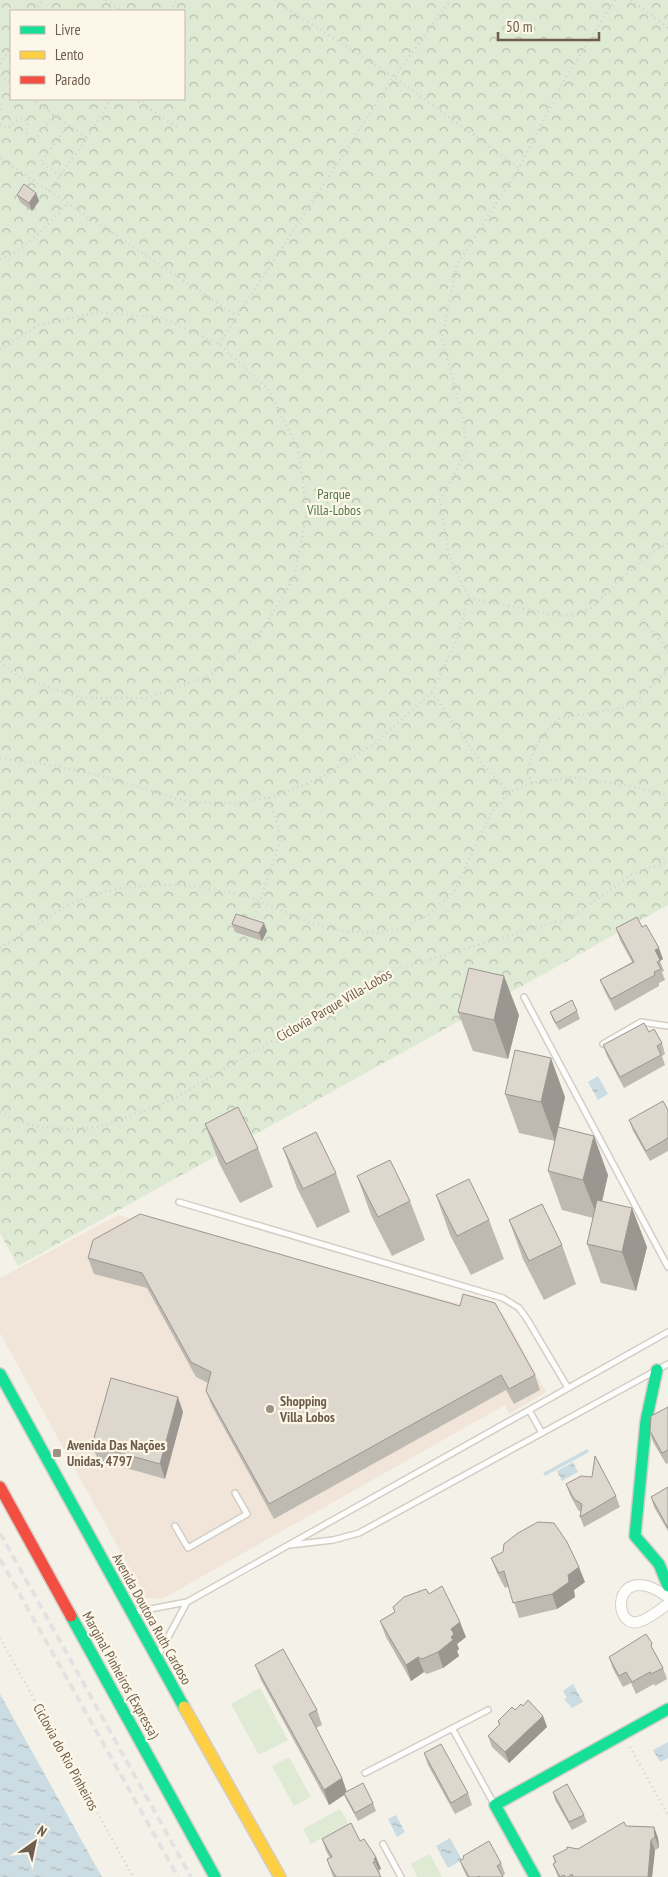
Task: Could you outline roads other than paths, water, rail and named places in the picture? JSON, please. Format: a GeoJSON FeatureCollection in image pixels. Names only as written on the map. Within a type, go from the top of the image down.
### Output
{"type":"FeatureCollection","features":[{"type":"Feature","properties":{"kind":"main road"},"geometry":{"type":"LineString","coordinates":[[657,1370],[646,1421],[635,1536],[658,1564],[668,1586]]}},
{"type":"Feature","properties":{"kind":"main road","name":"Avenida Doutora Ruth Cardoso"},"geometry":{"type":"LineString","coordinates":[[0,1374],[280,1877]]}},
{"type":"Feature","properties":{"kind":"main road","name":"Marginal Pinheiros (Expressa)"},"geometry":{"type":"LineString","coordinates":[[0,1487],[214,1877]]}},
{"type":"Feature","properties":{"kind":"main road"},"geometry":{"type":"LineString","coordinates":[[535,1877],[495,1805],[668,1708]]}},
{"type":"Feature","properties":{"kind":"street"},"geometry":{"type":"LineString","coordinates":[[668,1597],[647,1586],[633,1586],[622,1594],[620,1603],[628,1619],[634,1622],[646,1618],[668,1604]]}},
{"type":"Feature","properties":{"kind":"lane"},"geometry":{"type":"LineString","coordinates":[[524,997],[668,1267]]}},
{"type":"Feature","properties":{"kind":"lane"},"geometry":{"type":"LineString","coordinates":[[603,1044],[641,1022],[668,1026]]}},
{"type":"Feature","properties":{"kind":"lane"},"geometry":{"type":"LineString","coordinates":[[179,1202],[503,1298],[519,1308],[527,1319],[568,1388]]}},
{"type":"Feature","properties":{"kind":"lane"},"geometry":{"type":"LineString","coordinates":[[132,1613],[188,1602],[668,1332]]}},
{"type":"Feature","properties":{"kind":"lane"},"geometry":{"type":"LineString","coordinates":[[287,1545],[334,1540],[359,1533],[668,1364]]}},
{"type":"Feature","properties":{"kind":"lane"},"geometry":{"type":"LineString","coordinates":[[529,1410],[542,1433]]}},
{"type":"Feature","properties":{"kind":"lane"},"geometry":{"type":"LineString","coordinates":[[175,1526],[188,1548],[247,1514],[235,1493]]}},
{"type":"Feature","properties":{"kind":"lane"},"geometry":{"type":"LineString","coordinates":[[157,1658],[188,1602]]}},
{"type":"Feature","properties":{"kind":"lane"},"geometry":{"type":"LineString","coordinates":[[365,1773],[488,1710]]}},
{"type":"Feature","properties":{"kind":"lane"},"geometry":{"type":"LineString","coordinates":[[452,1728],[495,1805]]}},
{"type":"Feature","properties":{"kind":"lane"},"geometry":{"type":"LineString","coordinates":[[383,1844],[401,1877]]}},
{"type":"Feature","properties":{"kind":"water"},"geometry":{"type":"Polygon","coordinates":[[[598,1076],[608,1094],[598,1100],[588,1082],[598,1076]]]}},
{"type":"Feature","properties":{"kind":"water"},"geometry":{"type":"Polygon","coordinates":[[[587,1449],[589,1452],[545,1476],[543,1473],[587,1449]]]}},
{"type":"Feature","properties":{"kind":"water"},"geometry":{"type":"Polygon","coordinates":[[[573,1462],[578,1472],[562,1481],[557,1471],[573,1462]]]}},
{"type":"Feature","properties":{"kind":"water"},"geometry":{"type":"Polygon","coordinates":[[[573,1684],[583,1702],[572,1708],[564,1699],[567,1698],[563,1691],[573,1684]]]}},
{"type":"Feature","properties":{"kind":"water"},"geometry":{"type":"Polygon","coordinates":[[[0,1694],[102,1877],[0,1877],[0,1694]]]}},
{"type":"Feature","properties":{"kind":"water"},"geometry":{"type":"Polygon","coordinates":[[[668,1742],[668,1758],[660,1762],[653,1750],[668,1742]]]}},
{"type":"Feature","properties":{"kind":"water"},"geometry":{"type":"Polygon","coordinates":[[[396,1815],[405,1832],[397,1837],[388,1819],[396,1815]]]}},
{"type":"Feature","properties":{"kind":"water"},"geometry":{"type":"Polygon","coordinates":[[[450,1838],[462,1860],[448,1868],[436,1846],[450,1838]]]}},
{"type":"Feature","properties":{"kind":"railway"},"geometry":{"type":"LineString","coordinates":[[0,1533],[191,1877]]}},
{"type":"Feature","properties":{"kind":"railway"},"geometry":{"type":"LineString","coordinates":[[0,1559],[178,1877]]}},
{"type":"Feature","properties":{"kind":"place","name":"Shopping Villa Lobos"},"geometry":{"type":"Point","coordinates":[270,1409]}},
{"type":"Feature","properties":{"kind":"place","name":"Avenida Das Nações Unidas, 4797"},"geometry":{"type":"Point","coordinates":[57,1453]}},
{"type":"Feature","properties":{"kind":"park label","name":"Parque Villa-Lobos"},"geometry":{"type":"Point","coordinates":[334,502]}}]}
